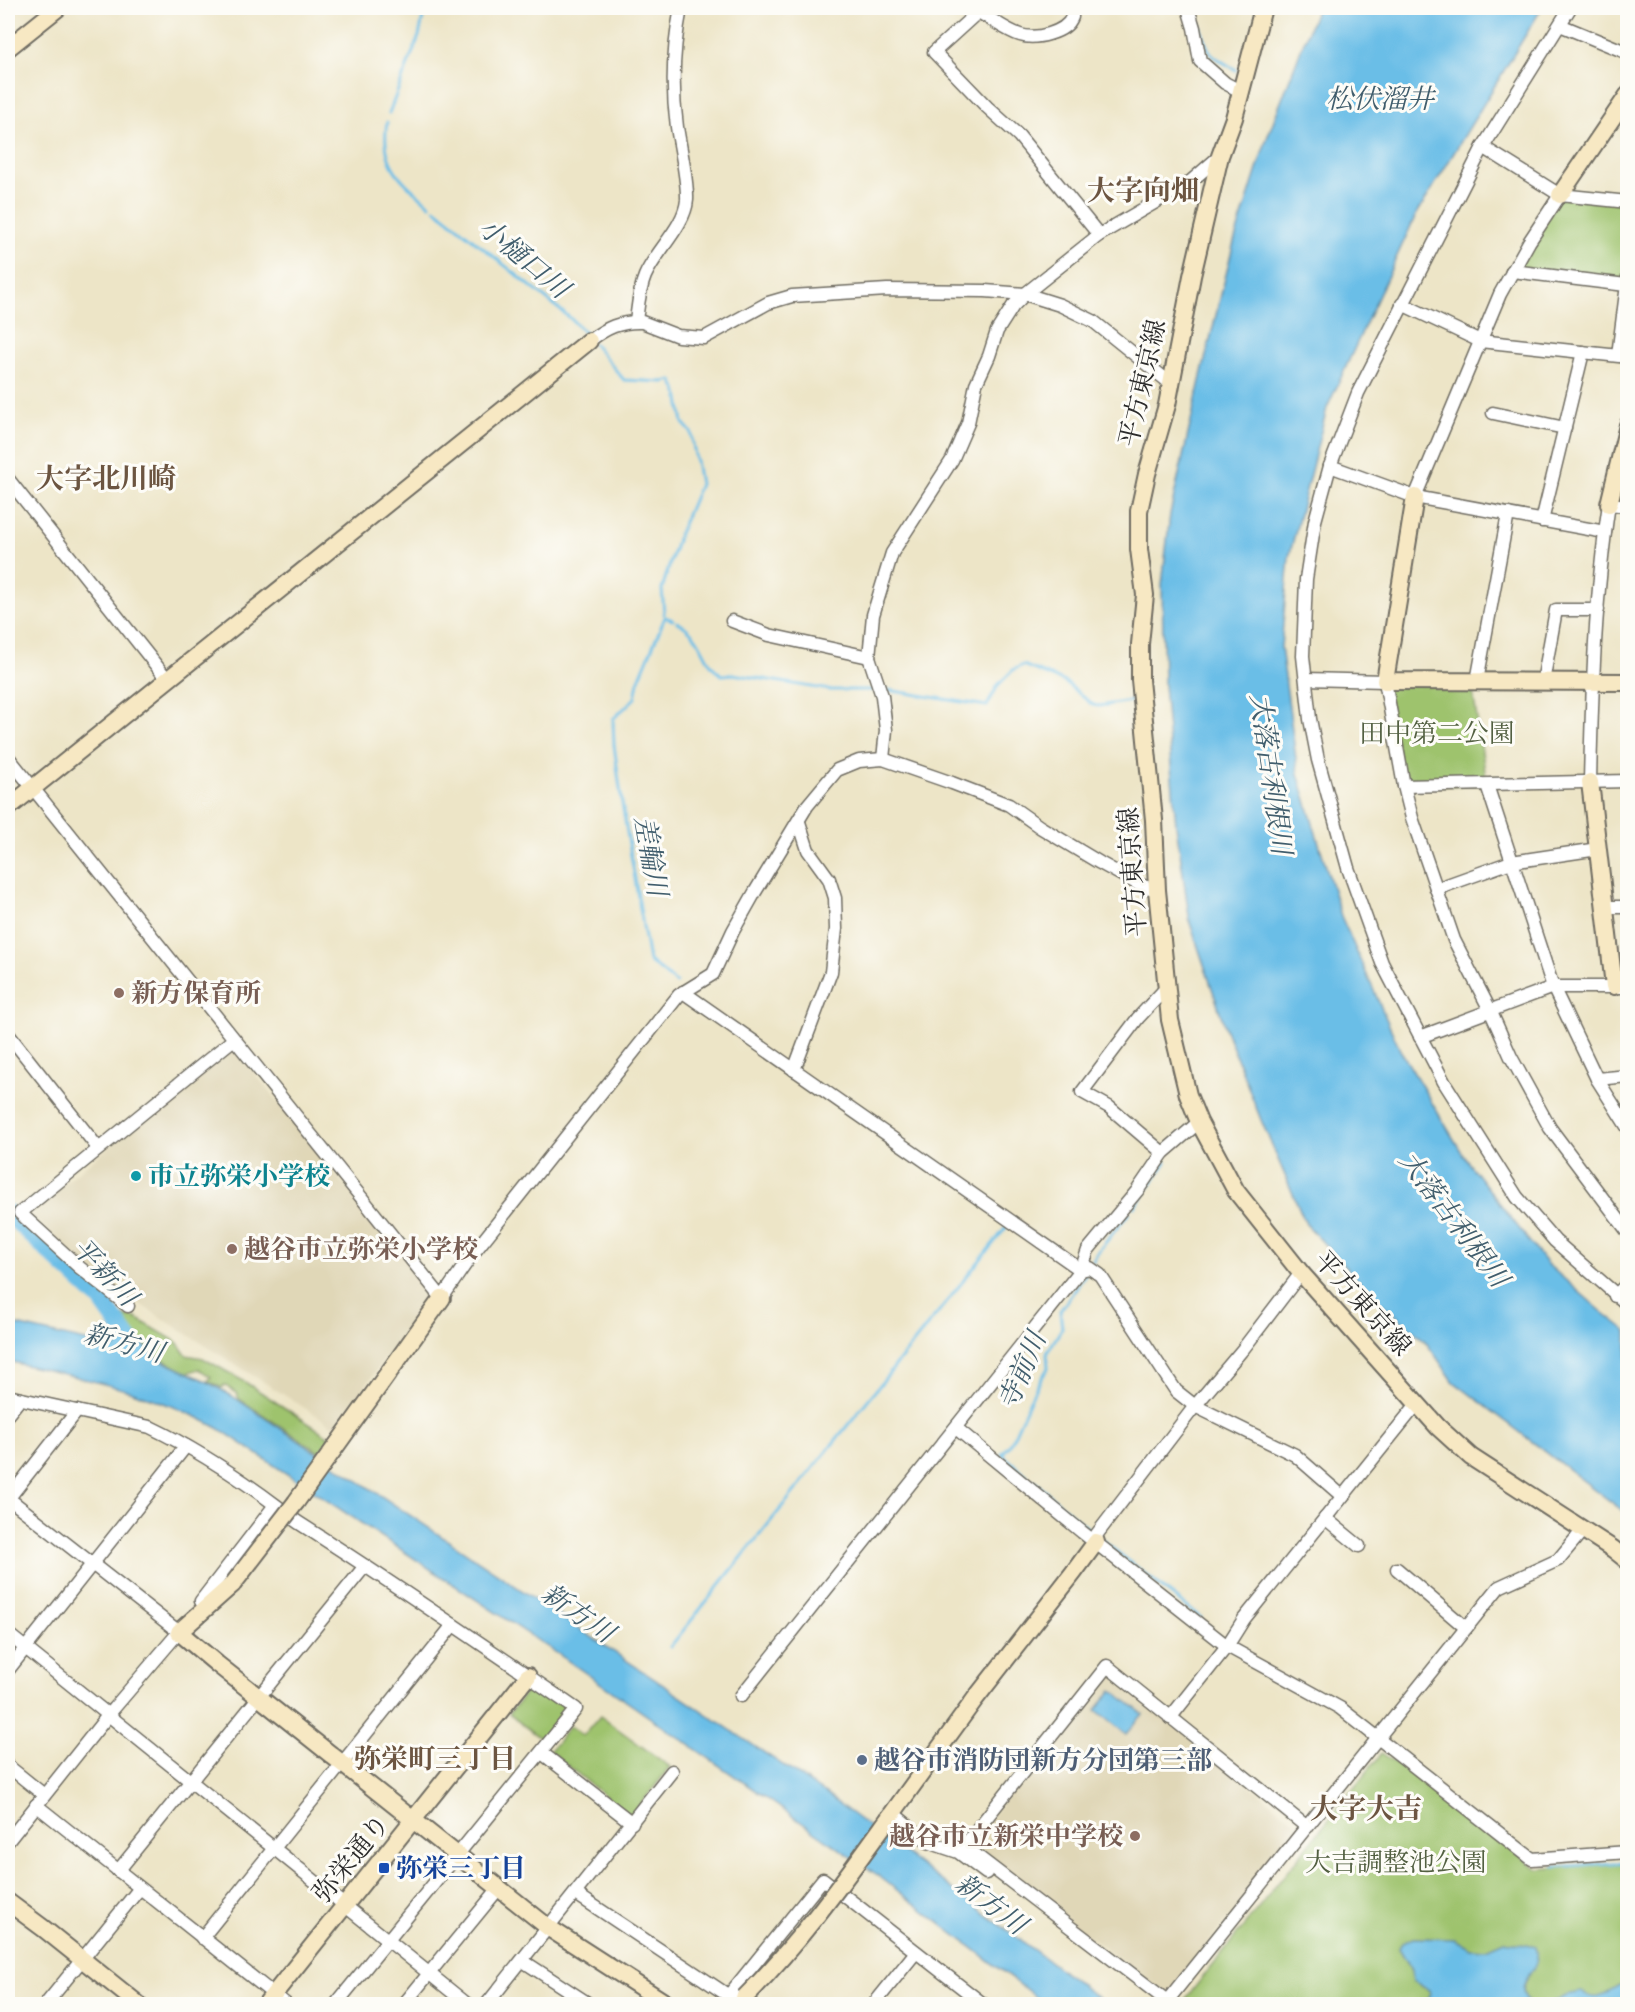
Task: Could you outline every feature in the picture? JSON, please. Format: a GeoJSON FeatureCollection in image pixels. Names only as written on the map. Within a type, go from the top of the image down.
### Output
{"type":"FeatureCollection","features":[{"type":"Feature","properties":{"kind":"street"},"geometry":{"type":"LineString","coordinates":[[8,48],[58,8]]}},
{"type":"Feature","properties":{"kind":"street"},"geometry":{"type":"LineString","coordinates":[[636,321],[644,277],[655,257],[676,229],[687,201],[673,70],[674,44],[681,8]]}},
{"type":"Feature","properties":{"kind":"street"},"geometry":{"type":"LineString","coordinates":[[1072,8],[1072,16],[1067,24],[1058,30],[1036,37],[1021,35],[978,12],[934,52],[1018,136],[1099,235]]}},
{"type":"Feature","properties":{"kind":"street"},"geometry":{"type":"LineString","coordinates":[[1188,8],[1200,61],[1226,83],[1240,91]]}},
{"type":"Feature","properties":{"kind":"street","name":"平方東京線"},"geometry":{"type":"LineString","coordinates":[[1263,8],[1234,118],[1220,156],[1167,405],[1139,511],[1138,530],[1145,595],[1140,644],[1140,680],[1154,820],[1157,891],[1170,1020],[1177,1058],[1199,1122],[1236,1191],[1301,1273],[1417,1404],[1454,1443],[1471,1457],[1628,1561]]}},
{"type":"Feature","properties":{"kind":"street"},"geometry":{"type":"LineString","coordinates":[[1570,8],[1483,147],[1358,393],[1330,466],[1315,521],[1306,579],[1303,656],[1310,719],[1318,760],[1348,868],[1382,963],[1444,1082],[1517,1197],[1555,1241],[1628,1305]]}},
{"type":"Feature","properties":{"kind":"street"},"geometry":{"type":"LineString","coordinates":[[1560,25],[1628,53]]}},
{"type":"Feature","properties":{"kind":"street"},"geometry":{"type":"LineString","coordinates":[[1628,95],[1529,242],[1500,294],[1415,497],[1385,681],[1412,818],[1454,940],[1511,1057],[1550,1128],[1628,1232]]}},
{"type":"Feature","properties":{"kind":"street"},"geometry":{"type":"LineString","coordinates":[[1483,147],[1560,195],[1628,202]]}},
{"type":"Feature","properties":{"kind":"street"},"geometry":{"type":"LineString","coordinates":[[883,759],[886,730],[882,696],[869,657],[873,615],[892,553],[952,460],[968,423],[976,384],[997,331],[1013,306],[1025,294],[1099,235],[1190,182],[1220,156]]}},
{"type":"Feature","properties":{"kind":"street"},"geometry":{"type":"LineString","coordinates":[[1402,304],[1480,342],[1623,356],[1627,281],[1512,272]]}},
{"type":"Feature","properties":{"kind":"street"},"geometry":{"type":"LineString","coordinates":[[8,808],[589,341],[611,326],[636,321],[678,336],[704,338],[768,303],[792,296],[887,290],[985,291],[1025,294],[1060,304],[1092,321],[1170,383]]}},
{"type":"Feature","properties":{"kind":"street"},"geometry":{"type":"LineString","coordinates":[[1542,520],[1583,352]]}},
{"type":"Feature","properties":{"kind":"street"},"geometry":{"type":"LineString","coordinates":[[1492,413],[1565,428]]}},
{"type":"Feature","properties":{"kind":"street"},"geometry":{"type":"LineString","coordinates":[[1420,1037],[1553,987],[1621,987],[1605,907],[1590,782],[1592,682],[1605,532],[1609,504],[1628,425]]}},
{"type":"Feature","properties":{"kind":"street"},"geometry":{"type":"LineString","coordinates":[[1330,466],[1415,497],[1605,532]]}},
{"type":"Feature","properties":{"kind":"street"},"geometry":{"type":"LineString","coordinates":[[8,479],[167,680]]}},
{"type":"Feature","properties":{"kind":"street"},"geometry":{"type":"LineString","coordinates":[[1609,504],[1628,506]]}},
{"type":"Feature","properties":{"kind":"street"},"geometry":{"type":"LineString","coordinates":[[1477,681],[1508,514]]}},
{"type":"Feature","properties":{"kind":"street"},"geometry":{"type":"LineString","coordinates":[[1543,682],[1556,610],[1598,610]]}},
{"type":"Feature","properties":{"kind":"street"},"geometry":{"type":"LineString","coordinates":[[732,621],[769,635],[869,657]]}},
{"type":"Feature","properties":{"kind":"street"},"geometry":{"type":"LineString","coordinates":[[1306,679],[1628,682]]}},
{"type":"Feature","properties":{"kind":"street"},"geometry":{"type":"LineString","coordinates":[[8,757],[442,1298]]}},
{"type":"Feature","properties":{"kind":"street"},"geometry":{"type":"LineString","coordinates":[[8,1841],[108,1715],[179,1632],[233,1584],[296,1502],[471,1256],[683,992],[714,974],[755,892],[807,806],[837,770],[859,761],[883,759],[1009,805],[1040,827],[1100,863],[1140,885],[1157,891]]}},
{"type":"Feature","properties":{"kind":"street"},"geometry":{"type":"LineString","coordinates":[[1404,786],[1628,781]]}},
{"type":"Feature","properties":{"kind":"street"},"geometry":{"type":"LineString","coordinates":[[1487,785],[1553,987],[1597,1079],[1628,1128]]}},
{"type":"Feature","properties":{"kind":"street"},"geometry":{"type":"LineString","coordinates":[[794,1070],[831,972],[836,929],[835,898],[829,879],[808,850],[799,822]]}},
{"type":"Feature","properties":{"kind":"street"},"geometry":{"type":"LineString","coordinates":[[1436,889],[1511,862],[1598,849]]}},
{"type":"Feature","properties":{"kind":"street"},"geometry":{"type":"LineString","coordinates":[[1605,907],[1628,907]]}},
{"type":"Feature","properties":{"kind":"street"},"geometry":{"type":"LineString","coordinates":[[1163,1153],[1109,1107],[1082,1092],[1131,1027],[1167,987]]}},
{"type":"Feature","properties":{"kind":"street"},"geometry":{"type":"LineString","coordinates":[[683,992],[1081,1270],[1089,1268],[1100,1275],[1176,1391],[1195,1406],[1295,1455],[1342,1496]]}},
{"type":"Feature","properties":{"kind":"street"},"geometry":{"type":"LineString","coordinates":[[8,1034],[98,1148]]}},
{"type":"Feature","properties":{"kind":"street"},"geometry":{"type":"LineString","coordinates":[[128,1306],[79,1267],[20,1213],[234,1039]]}},
{"type":"Feature","properties":{"kind":"street"},"geometry":{"type":"LineString","coordinates":[[1597,1079],[1628,1076]]}},
{"type":"Feature","properties":{"kind":"street"},"geometry":{"type":"LineString","coordinates":[[741,1696],[1081,1270],[1088,1250],[1137,1191],[1163,1153],[1199,1122]]}},
{"type":"Feature","properties":{"kind":"street"},"geometry":{"type":"LineString","coordinates":[[738,2000],[774,1968],[804,1933],[975,1699],[1074,1572],[1096,1542],[1097,1534],[1301,1273]]}},
{"type":"Feature","properties":{"kind":"street"},"geometry":{"type":"LineString","coordinates":[[1616,1296],[1628,1283]]}},
{"type":"Feature","properties":{"kind":"street"},"geometry":{"type":"LineString","coordinates":[[8,1414],[14,1397],[150,1427],[186,1446],[576,1709],[336,2004]]}},
{"type":"Feature","properties":{"kind":"street"},"geometry":{"type":"LineString","coordinates":[[1170,1718],[1227,1646],[1244,1619],[1417,1404]]}},
{"type":"Feature","properties":{"kind":"street"},"geometry":{"type":"LineString","coordinates":[[77,1411],[8,1498],[414,1820],[528,1676]]}},
{"type":"Feature","properties":{"kind":"street"},"geometry":{"type":"LineString","coordinates":[[956,1428],[1227,1646],[1340,1708],[1532,1859],[1628,1852]]}},
{"type":"Feature","properties":{"kind":"street"},"geometry":{"type":"LineString","coordinates":[[8,1670],[186,1446]]}},
{"type":"Feature","properties":{"kind":"street"},"geometry":{"type":"LineString","coordinates":[[206,1609],[201,1601],[275,1505]]}},
{"type":"Feature","properties":{"kind":"street"},"geometry":{"type":"LineString","coordinates":[[1325,1518],[1359,1546]]}},
{"type":"Feature","properties":{"kind":"street"},"geometry":{"type":"LineString","coordinates":[[1307,1827],[1107,1666],[964,1846],[1167,2001],[1307,1827],[1499,1587],[1558,1560],[1583,1530]]}},
{"type":"Feature","properties":{"kind":"street"},"geometry":{"type":"LineString","coordinates":[[118,1871],[365,1566]]}},
{"type":"Feature","properties":{"kind":"street"},"geometry":{"type":"LineString","coordinates":[[1397,1569],[1466,1628]]}},
{"type":"Feature","properties":{"kind":"street"},"geometry":{"type":"LineString","coordinates":[[202,1938],[453,1625]]}},
{"type":"Feature","properties":{"kind":"street"},"geometry":{"type":"LineString","coordinates":[[8,1634],[467,2004]]}},
{"type":"Feature","properties":{"kind":"street"},"geometry":{"type":"LineString","coordinates":[[542,1753],[632,1823]]}},
{"type":"Feature","properties":{"kind":"street"},"geometry":{"type":"LineString","coordinates":[[8,1766],[40,1800],[118,1871],[276,2001]]}},
{"type":"Feature","properties":{"kind":"street"},"geometry":{"type":"LineString","coordinates":[[487,2004],[672,1771]]}},
{"type":"Feature","properties":{"kind":"street"},"geometry":{"type":"LineString","coordinates":[[891,1816],[928,1842],[958,1852],[988,1874],[1011,1882]]}},
{"type":"Feature","properties":{"kind":"street","name":"弥栄通り"},"geometry":{"type":"LineString","coordinates":[[276,2001],[345,1906],[414,1820],[549,1928],[667,2004]]}},
{"type":"Feature","properties":{"kind":"street"},"geometry":{"type":"LineString","coordinates":[[738,2000],[823,1880],[983,2004]]}},
{"type":"Feature","properties":{"kind":"street"},"geometry":{"type":"LineString","coordinates":[[46,2004],[140,1888]]}},
{"type":"Feature","properties":{"kind":"street"},"geometry":{"type":"LineString","coordinates":[[405,2004],[499,1888]]}},
{"type":"Feature","properties":{"kind":"street"},"geometry":{"type":"LineString","coordinates":[[576,1894],[738,2000]]}},
{"type":"Feature","properties":{"kind":"street"},"geometry":{"type":"LineString","coordinates":[[8,1902],[138,2004]]}},
{"type":"Feature","properties":{"kind":"street"},"geometry":{"type":"LineString","coordinates":[[874,2004],[916,1952]]}},
{"type":"Feature","properties":{"kind":"street"},"geometry":{"type":"LineString","coordinates":[[523,1961],[589,2004]]}},
{"type":"Feature","properties":{"kind":"shaded area","name":"越谷市立弥栄小学校"},"geometry":{"type":"Polygon","coordinates":[[[228,1049],[236,1050],[430,1292],[430,1298],[335,1427],[103,1281],[33,1217],[33,1209],[228,1049]]]}},
{"type":"Feature","properties":{"kind":"shaded area","name":"越谷市立新栄中学校"},"geometry":{"type":"Polygon","coordinates":[[[1108,1672],[1302,1827],[1166,1995],[969,1845],[1108,1672]]]}},
{"type":"Feature","properties":{"kind":"green space"},"geometry":{"type":"Polygon","coordinates":[[[1560,195],[1627,202],[1626,285],[1512,271],[1560,195]]]}},
{"type":"Feature","properties":{"kind":"green space","name":"田中第二公園"},"geometry":{"type":"Polygon","coordinates":[[[1385,681],[1468,686],[1473,692],[1487,785],[1404,786],[1385,681]]]}},
{"type":"Feature","properties":{"kind":"green space"},"geometry":{"type":"Polygon","coordinates":[[[124,1316],[136,1318],[177,1342],[186,1355],[203,1358],[245,1382],[331,1438],[319,1452],[239,1399],[237,1393],[224,1385],[222,1388],[208,1381],[211,1377],[199,1369],[187,1373],[158,1357],[122,1322],[120,1318],[124,1316]]]}},
{"type":"Feature","properties":{"kind":"green space"},"geometry":{"type":"Polygon","coordinates":[[[535,1685],[568,1708],[569,1713],[545,1742],[509,1714],[530,1687],[535,1685]]]}},
{"type":"Feature","properties":{"kind":"green space"},"geometry":{"type":"Polygon","coordinates":[[[600,1716],[670,1767],[633,1814],[627,1814],[550,1751],[570,1726],[583,1736],[600,1716]]]}},
{"type":"Feature","properties":{"kind":"green space","name":"大吉調整池公園"},"geometry":{"type":"Polygon","coordinates":[[[1382,1753],[1538,1869],[1627,1862],[1627,1983],[1600,1998],[1565,1995],[1549,2004],[1530,2004],[1523,1990],[1533,1968],[1536,1947],[1504,1941],[1486,1949],[1471,1948],[1454,1939],[1413,1938],[1402,1943],[1399,1948],[1421,1987],[1429,1990],[1430,1996],[1426,2004],[1185,2004],[1187,1997],[1382,1753]]]}},
{"type":"Feature","properties":{"kind":"water","name":"松伏溜井"},"geometry":{"type":"Polygon","coordinates":[[[1317,8],[1542,8],[1415,217],[1327,408],[1289,557],[1281,647],[1298,774],[1341,916],[1400,1050],[1467,1161],[1546,1263],[1627,1331],[1627,1514],[1454,1382],[1425,1341],[1372,1295],[1306,1224],[1261,1120],[1226,1030],[1190,923],[1176,825],[1164,685],[1162,585],[1170,514],[1234,242],[1267,138],[1317,8]]]}},
{"type":"Feature","properties":{"kind":"water","name":"新方川"},"geometry":{"type":"Polygon","coordinates":[[[8,1323],[115,1348],[118,1344],[115,1332],[124,1327],[158,1359],[232,1396],[823,1792],[1106,2004],[1045,2004],[876,1874],[561,1656],[218,1428],[167,1404],[141,1395],[8,1361],[8,1323]]]}},
{"type":"Feature","properties":{"kind":"water"},"geometry":{"type":"Polygon","coordinates":[[[1112,1690],[1143,1714],[1126,1734],[1096,1710],[1112,1690]]]}},
{"type":"Feature","properties":{"kind":"water"},"geometry":{"type":"Polygon","coordinates":[[[1413,1938],[1454,1939],[1471,1948],[1486,1949],[1504,1941],[1536,1947],[1535,1965],[1523,1991],[1530,2004],[1426,2004],[1430,1996],[1429,1990],[1413,1981],[1412,1970],[1399,1948],[1402,1943],[1413,1938]]]}},
{"type":"Feature","properties":{"kind":"water"},"geometry":{"type":"Polygon","coordinates":[[[1627,1983],[1627,2004],[1549,2004],[1565,1995],[1582,1992],[1589,1996],[1600,1997],[1627,1983]]]}},
{"type":"Feature","properties":{"kind":"waterway","name":"小樋口川"},"geometry":{"type":"LineString","coordinates":[[389,113],[419,36],[425,8]]}},
{"type":"Feature","properties":{"kind":"waterway","name":"小樋口川"},"geometry":{"type":"LineString","coordinates":[[1198,21],[1209,51],[1236,70]]}},
{"type":"Feature","properties":{"kind":"waterway","name":"小樋口川"},"geometry":{"type":"LineString","coordinates":[[387,122],[387,149],[395,170],[401,179],[430,205]]}},
{"type":"Feature","properties":{"kind":"waterway","name":"小樋口川"},"geometry":{"type":"LineString","coordinates":[[435,209],[570,318],[588,336]]}},
{"type":"Feature","properties":{"kind":"waterway"},"geometry":{"type":"LineString","coordinates":[[594,344],[624,380],[664,382],[672,380],[678,393],[683,423],[691,432],[700,484],[679,534],[662,589],[664,614]]}},
{"type":"Feature","properties":{"kind":"waterway","name":"差輪川"},"geometry":{"type":"LineString","coordinates":[[613,719],[635,698],[638,682],[665,617],[673,620]]}},
{"type":"Feature","properties":{"kind":"waterway","name":"差輪川"},"geometry":{"type":"LineString","coordinates":[[677,622],[693,635],[715,670],[722,675],[733,674],[830,690],[875,690]]}},
{"type":"Feature","properties":{"kind":"waterway","name":"差輪川"},"geometry":{"type":"LineString","coordinates":[[888,690],[987,706],[998,685],[1013,670],[1023,665],[1065,682],[1093,705],[1137,700]]}},
{"type":"Feature","properties":{"kind":"waterway","name":"差輪川"},"geometry":{"type":"LineString","coordinates":[[613,721],[622,803],[649,961],[676,983]]}},
{"type":"Feature","properties":{"kind":"waterway","name":"寺前川"},"geometry":{"type":"LineString","coordinates":[[1148,1188],[1166,1162]]}},
{"type":"Feature","properties":{"kind":"waterway","name":"寺前川"},"geometry":{"type":"LineString","coordinates":[[1134,1207],[1145,1192]]}},
{"type":"Feature","properties":{"kind":"waterway","name":"平新川"},"geometry":{"type":"LineString","coordinates":[[8,1213],[101,1300],[135,1348]]}},
{"type":"Feature","properties":{"kind":"waterway","name":"寺前川"},"geometry":{"type":"LineString","coordinates":[[1093,1261],[1129,1213]]}},
{"type":"Feature","properties":{"kind":"waterway"},"geometry":{"type":"LineString","coordinates":[[670,1647],[1008,1225]]}},
{"type":"Feature","properties":{"kind":"waterway","name":"寺前川"},"geometry":{"type":"LineString","coordinates":[[1027,1476],[1002,1454],[1010,1445],[1035,1389],[1048,1368],[1047,1353],[1062,1328],[1060,1311],[1086,1274]]}},
{"type":"Feature","properties":{"kind":"waterway","name":"寺前川"},"geometry":{"type":"LineString","coordinates":[[1032,1480],[1093,1533]]}},
{"type":"Feature","properties":{"kind":"waterway","name":"寺前川"},"geometry":{"type":"LineString","coordinates":[[1102,1540],[1201,1618]]}},
{"type":"Feature","properties":{"kind":"waterway"},"geometry":{"type":"LineString","coordinates":[[1554,1867],[1628,1862]]}},
{"type":"Feature","properties":{"kind":"place","name":"新方保育所"},"geometry":{"type":"Point","coordinates":[119,993]}},
{"type":"Feature","properties":{"kind":"place","name":"市立弥栄小学校"},"geometry":{"type":"Point","coordinates":[136,1176]}},
{"type":"Feature","properties":{"kind":"place","name":"越谷市立弥栄小学校"},"geometry":{"type":"Point","coordinates":[232,1249]}},
{"type":"Feature","properties":{"kind":"place","name":"越谷市消防団新方分団第三部"},"geometry":{"type":"Point","coordinates":[862,1760]}},
{"type":"Feature","properties":{"kind":"place","name":"越谷市立新栄中学校"},"geometry":{"type":"Point","coordinates":[1135,1836]}},
{"type":"Feature","properties":{"kind":"place","name":"弥栄三丁目"},"geometry":{"type":"Point","coordinates":[384,1868]}},
{"type":"Feature","properties":{"kind":"district","name":"大字向畑"},"geometry":{"type":"Point","coordinates":[1143,190]}},
{"type":"Feature","properties":{"kind":"district","name":"大字北川崎"},"geometry":{"type":"Point","coordinates":[106,478]}},
{"type":"Feature","properties":{"kind":"district","name":"弥栄町三丁目"},"geometry":{"type":"Point","coordinates":[435,1759]}},
{"type":"Feature","properties":{"kind":"district","name":"大字大吉"},"geometry":{"type":"Point","coordinates":[1366,1808]}},
{"type":"Feature","properties":{"kind":"water label","name":"大落古利根川"},"geometry":{"type":"Point","coordinates":[1271,774]}},
{"type":"Feature","properties":{"kind":"water label","name":"大落古利根川"},"geometry":{"type":"Point","coordinates":[1454,1219]}}]}
